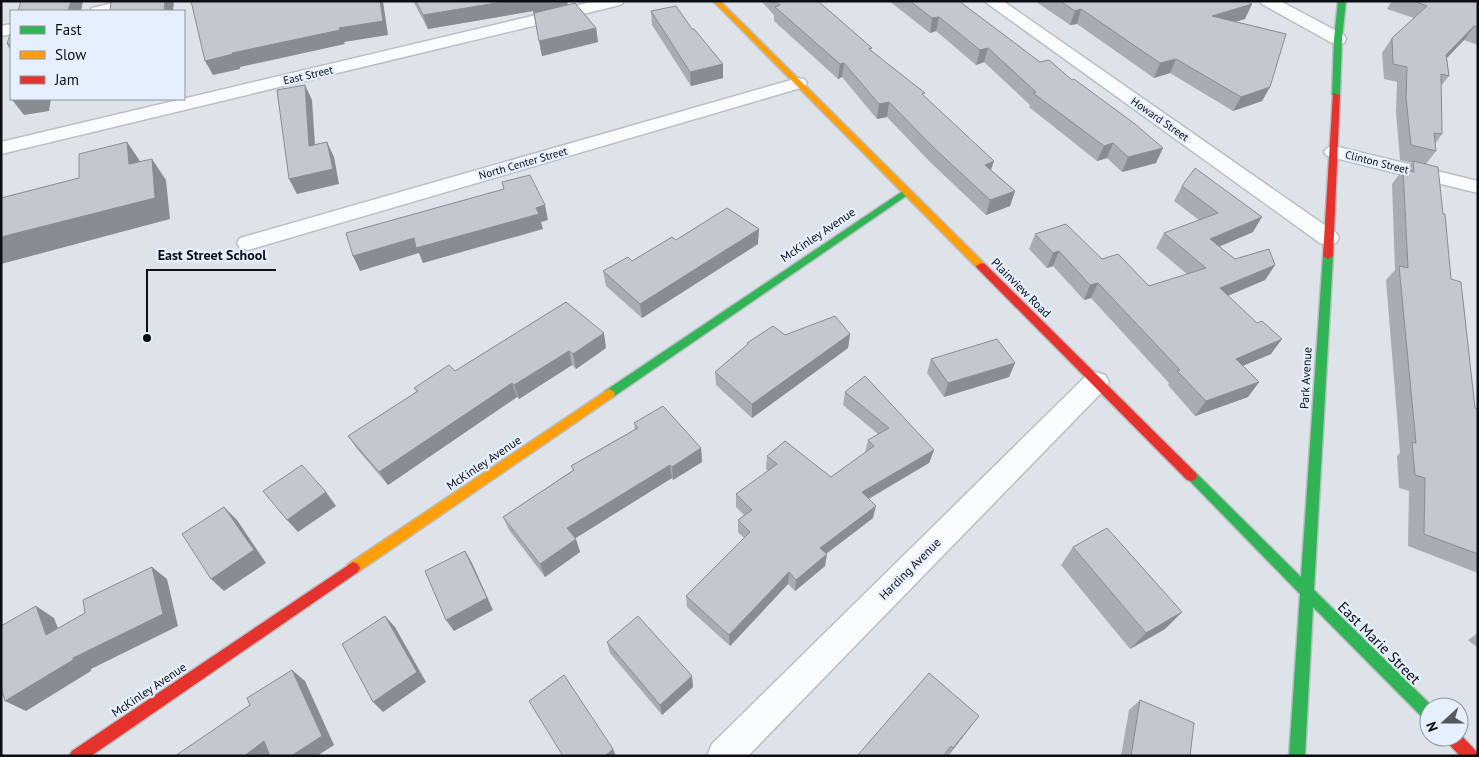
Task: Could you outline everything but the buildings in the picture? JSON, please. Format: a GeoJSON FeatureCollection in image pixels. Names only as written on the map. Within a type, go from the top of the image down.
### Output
{"type":"FeatureCollection","features":[{"type":"Feature","properties":{"kind":"street"},"geometry":{"type":"LineString","coordinates":[[103,10],[147,1]]}},
{"type":"Feature","properties":{"kind":"street","name":"East Street"},"geometry":{"type":"LineString","coordinates":[[1,148],[616,1]]}},
{"type":"Feature","properties":{"kind":"street","name":"Plainview Road"},"geometry":{"type":"LineString","coordinates":[[716,1],[1308,593]]}},
{"type":"Feature","properties":{"kind":"street","name":"Howard Street"},"geometry":{"type":"LineString","coordinates":[[992,1],[1328,238]]}},
{"type":"Feature","properties":{"kind":"street"},"geometry":{"type":"LineString","coordinates":[[1268,1],[1338,39]]}},
{"type":"Feature","properties":{"kind":"street","name":"Park Avenue"},"geometry":{"type":"LineString","coordinates":[[1297,756],[1334,152],[1338,39],[1342,1]]}},
{"type":"Feature","properties":{"kind":"street","name":"North Center Street"},"geometry":{"type":"LineString","coordinates":[[248,243],[798,83]]}},
{"type":"Feature","properties":{"kind":"street","name":"Clinton Street"},"geometry":{"type":"LineString","coordinates":[[1334,152],[1478,187]]}},
{"type":"Feature","properties":{"kind":"street","name":"McKinley Avenue"},"geometry":{"type":"LineString","coordinates":[[77,756],[906,192]]}},
{"type":"Feature","properties":{"kind":"street","name":"Harding Avenue"},"geometry":{"type":"LineString","coordinates":[[724,756],[1096,382]]}},
{"type":"Feature","properties":{"kind":"street","name":"East Marie Street"},"geometry":{"type":"LineString","coordinates":[[1308,593],[1419,704]]}},
{"type":"Feature","properties":{"kind":"street"},"geometry":{"type":"LineString","coordinates":[[1462,747],[1471,756]]}},
{"type":"Feature","properties":{"kind":"traffic: fast"},"geometry":{"type":"LineString","coordinates":[[1336,95],[1338,39],[1342,1]]}},
{"type":"Feature","properties":{"kind":"traffic: fast"},"geometry":{"type":"LineString","coordinates":[[609,394],[906,192]]}},
{"type":"Feature","properties":{"kind":"traffic: fast"},"geometry":{"type":"LineString","coordinates":[[1297,756],[1328,256]]}},
{"type":"Feature","properties":{"kind":"traffic: fast"},"geometry":{"type":"LineString","coordinates":[[1191,476],[1419,704]]}},
{"type":"Feature","properties":{"kind":"traffic: slow"},"geometry":{"type":"LineString","coordinates":[[716,1],[981,266]]}},
{"type":"Feature","properties":{"kind":"traffic: slow"},"geometry":{"type":"LineString","coordinates":[[353,568],[609,394]]}},
{"type":"Feature","properties":{"kind":"traffic: jam"},"geometry":{"type":"LineString","coordinates":[[1328,256],[1336,95]]}},
{"type":"Feature","properties":{"kind":"traffic: jam"},"geometry":{"type":"LineString","coordinates":[[981,266],[1191,476]]}},
{"type":"Feature","properties":{"kind":"traffic: jam"},"geometry":{"type":"LineString","coordinates":[[77,756],[353,568]]}},
{"type":"Feature","properties":{"kind":"traffic: jam"},"geometry":{"type":"LineString","coordinates":[[1462,747],[1471,756]]}},
{"type":"Feature","properties":{"kind":"place","name":"East Street School"},"geometry":{"type":"Point","coordinates":[147,338]}}]}
